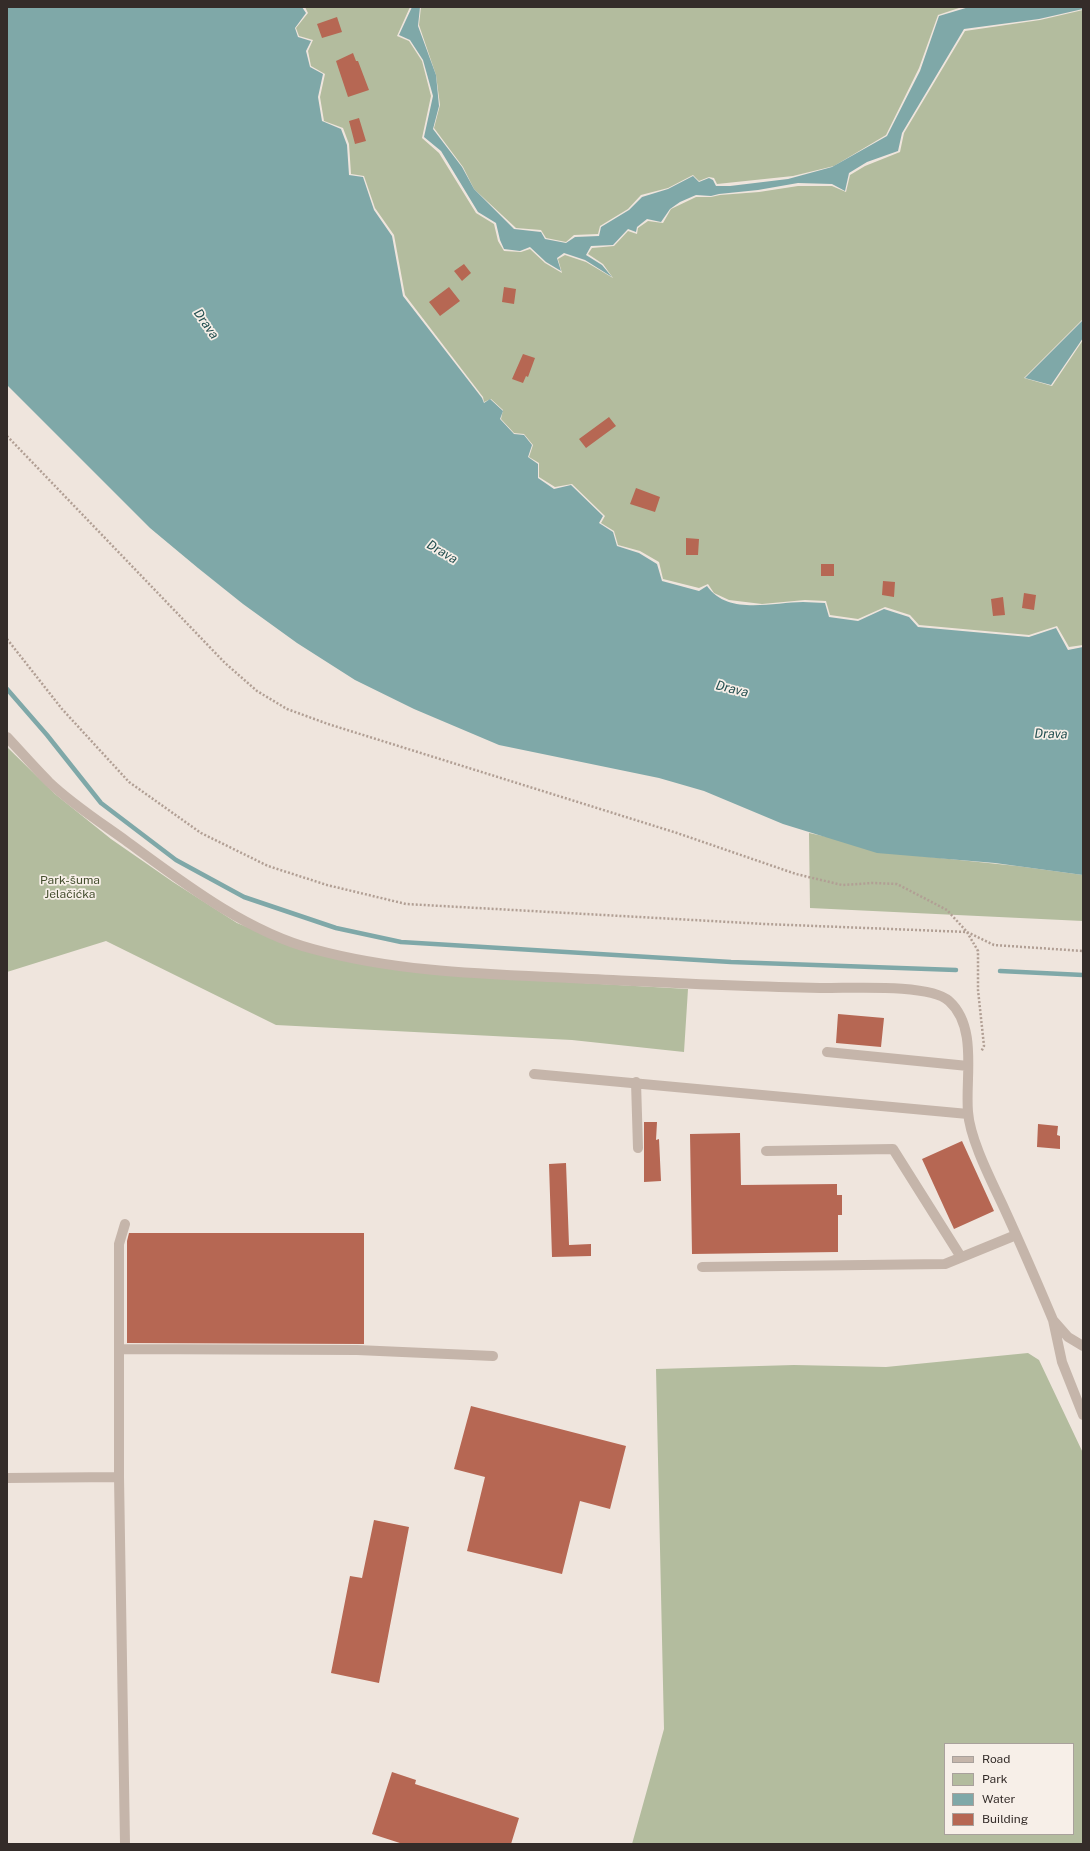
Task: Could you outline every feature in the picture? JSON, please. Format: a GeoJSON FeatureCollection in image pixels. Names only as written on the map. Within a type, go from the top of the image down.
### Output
{"type":"FeatureCollection","features":[{"type":"Feature","properties":{"kind":"street"},"geometry":{"type":"LineString","coordinates":[[7,737],[51,784],[89,814],[182,882],[239,918],[309,948],[360,960],[458,973],[764,988],[898,988],[934,994],[947,998],[958,1012],[965,1031],[968,1066],[968,1114],[976,1142],[989,1176],[1053,1320],[1062,1362],[1083,1415]]}},
{"type":"Feature","properties":{"kind":"street"},"geometry":{"type":"LineString","coordinates":[[827,1052],[968,1066]]}},
{"type":"Feature","properties":{"kind":"street"},"geometry":{"type":"LineString","coordinates":[[534,1074],[636,1082],[968,1114]]}},
{"type":"Feature","properties":{"kind":"street"},"geometry":{"type":"LineString","coordinates":[[636,1082],[638,1148]]}},
{"type":"Feature","properties":{"kind":"street"},"geometry":{"type":"LineString","coordinates":[[766,1151],[894,1149],[961,1257]]}},
{"type":"Feature","properties":{"kind":"street"},"geometry":{"type":"LineString","coordinates":[[125,1224],[118,1244],[119,1477],[125,1844]]}},
{"type":"Feature","properties":{"kind":"street"},"geometry":{"type":"LineString","coordinates":[[702,1267],[945,1264],[1016,1235]]}},
{"type":"Feature","properties":{"kind":"street"},"geometry":{"type":"LineString","coordinates":[[1053,1320],[1068,1337],[1083,1346]]}},
{"type":"Feature","properties":{"kind":"street"},"geometry":{"type":"LineString","coordinates":[[119,1349],[357,1350],[493,1356]]}},
{"type":"Feature","properties":{"kind":"street"},"geometry":{"type":"LineString","coordinates":[[7,1478],[119,1477]]}},
{"type":"Feature","properties":{"kind":"path"},"geometry":{"type":"LineString","coordinates":[[7,436],[225,663],[257,691],[287,709],[328,724],[677,833],[796,874],[842,885],[872,882],[897,884],[947,910],[967,932],[978,951],[978,990],[984,1046],[979,1056],[968,1066]]}},
{"type":"Feature","properties":{"kind":"path"},"geometry":{"type":"LineString","coordinates":[[7,639],[62,709],[129,782],[201,833],[268,866],[327,885],[406,904],[765,924],[967,932],[994,945],[1083,951]]}},
{"type":"Feature","properties":{"kind":"green space"},"geometry":{"type":"Polygon","coordinates":[[[305,7],[410,7],[397,36],[409,41],[422,61],[431,96],[422,138],[439,153],[476,213],[494,224],[498,241],[504,251],[521,252],[530,249],[545,263],[562,273],[558,259],[565,255],[586,262],[613,278],[603,264],[588,254],[592,248],[614,246],[628,231],[637,234],[638,228],[648,221],[663,223],[671,209],[696,197],[759,192],[798,186],[832,186],[846,192],[850,175],[865,166],[900,152],[904,133],[965,31],[1040,20],[1083,10],[1083,319],[1024,378],[1052,386],[1083,340],[1083,645],[1069,647],[1057,626],[1029,635],[919,625],[910,615],[885,607],[858,619],[830,615],[826,601],[805,600],[762,604],[729,600],[714,593],[708,584],[699,588],[663,579],[659,562],[640,551],[618,545],[614,531],[601,523],[605,516],[572,484],[555,487],[539,477],[539,463],[529,457],[533,445],[524,434],[514,433],[501,419],[503,410],[491,399],[484,402],[483,397],[405,295],[394,235],[375,208],[364,176],[351,174],[349,144],[343,128],[324,121],[320,97],[325,74],[311,66],[308,51],[313,40],[299,36],[296,28],[308,13],[305,7]]]}},
{"type":"Feature","properties":{"kind":"green space"},"geometry":{"type":"Polygon","coordinates":[[[421,7],[962,7],[938,15],[919,68],[886,135],[834,166],[793,176],[717,184],[714,178],[709,177],[699,181],[693,175],[668,188],[641,195],[628,209],[600,226],[598,234],[574,235],[566,242],[546,238],[541,230],[516,228],[474,189],[463,167],[434,128],[440,105],[436,75],[419,25],[421,7]]]}},
{"type":"Feature","properties":{"kind":"green space","name":"Park-šuma Jelačićka"},"geometry":{"type":"Polygon","coordinates":[[[7,747],[55,794],[111,839],[173,882],[237,923],[312,953],[478,977],[688,989],[684,1052],[572,1040],[276,1025],[106,941],[7,972],[7,747]]]}},
{"type":"Feature","properties":{"kind":"green space"},"geometry":{"type":"Polygon","coordinates":[[[809,833],[911,855],[1017,866],[1083,875],[1083,921],[810,908],[809,833]]]}},
{"type":"Feature","properties":{"kind":"green space"},"geometry":{"type":"Polygon","coordinates":[[[1028,1353],[1039,1360],[1083,1453],[1083,1844],[632,1844],[664,1729],[656,1369],[794,1365],[886,1367],[1028,1353]]]}},
{"type":"Feature","properties":{"kind":"water","name":"Drava"},"geometry":{"type":"Polygon","coordinates":[[[7,7],[302,7],[306,13],[295,28],[298,37],[311,41],[306,51],[310,67],[323,74],[318,97],[322,121],[341,129],[347,145],[349,175],[363,177],[374,210],[392,236],[403,296],[482,398],[484,403],[490,399],[503,411],[500,419],[514,434],[524,435],[532,445],[528,457],[538,464],[538,478],[554,489],[571,485],[603,516],[599,523],[613,532],[617,546],[639,553],[657,564],[662,581],[699,591],[707,586],[716,595],[727,601],[739,604],[765,605],[803,602],[825,603],[829,617],[858,621],[884,609],[909,617],[918,627],[1029,637],[1056,628],[1068,650],[1083,647],[1083,875],[995,863],[877,853],[783,824],[704,791],[659,778],[499,745],[414,709],[355,680],[297,643],[243,604],[198,568],[150,528],[7,385],[7,7]]]}},
{"type":"Feature","properties":{"kind":"water"},"geometry":{"type":"Polygon","coordinates":[[[412,7],[420,7],[418,26],[436,75],[439,106],[433,129],[462,167],[474,189],[514,229],[541,232],[545,239],[566,243],[575,237],[599,236],[601,227],[629,210],[642,197],[668,189],[693,176],[699,182],[709,178],[713,180],[716,186],[730,186],[788,179],[832,167],[887,136],[920,71],[939,16],[969,7],[1083,7],[1083,9],[1039,19],[964,29],[902,133],[898,151],[867,162],[849,173],[845,191],[832,184],[798,183],[711,196],[696,195],[680,202],[670,209],[661,222],[647,219],[637,227],[636,232],[628,229],[613,245],[591,246],[586,255],[602,265],[612,277],[585,260],[564,253],[557,258],[561,271],[546,262],[530,247],[520,251],[504,249],[496,223],[478,212],[441,151],[424,137],[433,96],[423,60],[410,40],[399,35],[412,7]]]}},
{"type":"Feature","properties":{"kind":"water"},"geometry":{"type":"Polygon","coordinates":[[[1083,320],[1083,338],[1051,385],[1025,378],[1083,320]]]}},
{"type":"Feature","properties":{"kind":"building"},"geometry":{"type":"Polygon","coordinates":[[[337,17],[342,32],[322,38],[317,24],[337,17]]]}},
{"type":"Feature","properties":{"kind":"building"},"geometry":{"type":"Polygon","coordinates":[[[353,53],[356,61],[358,61],[369,90],[348,97],[336,61],[353,53]]]}},
{"type":"Feature","properties":{"kind":"building"},"geometry":{"type":"Polygon","coordinates":[[[359,118],[366,141],[355,144],[349,121],[359,118]]]}},
{"type":"Feature","properties":{"kind":"building"},"geometry":{"type":"Polygon","coordinates":[[[464,264],[471,273],[462,281],[454,271],[464,264]]]}},
{"type":"Feature","properties":{"kind":"building"},"geometry":{"type":"Polygon","coordinates":[[[449,287],[460,301],[440,316],[429,302],[449,287]]]}},
{"type":"Feature","properties":{"kind":"building"},"geometry":{"type":"Polygon","coordinates":[[[504,287],[516,289],[514,304],[502,302],[504,287]]]}},
{"type":"Feature","properties":{"kind":"building"},"geometry":{"type":"Polygon","coordinates":[[[523,354],[535,358],[528,377],[526,376],[523,383],[512,379],[523,354]]]}},
{"type":"Feature","properties":{"kind":"building"},"geometry":{"type":"Polygon","coordinates":[[[609,417],[616,426],[586,448],[579,439],[609,417]]]}},
{"type":"Feature","properties":{"kind":"building"},"geometry":{"type":"Polygon","coordinates":[[[636,488],[660,497],[655,512],[630,504],[636,488]]]}},
{"type":"Feature","properties":{"kind":"building"},"geometry":{"type":"Polygon","coordinates":[[[686,538],[699,539],[698,555],[686,555],[686,538]]]}},
{"type":"Feature","properties":{"kind":"building"},"geometry":{"type":"Polygon","coordinates":[[[821,564],[834,564],[834,576],[821,576],[821,564]]]}},
{"type":"Feature","properties":{"kind":"building"},"geometry":{"type":"Polygon","coordinates":[[[883,581],[895,582],[894,597],[882,595],[883,581]]]}},
{"type":"Feature","properties":{"kind":"building"},"geometry":{"type":"Polygon","coordinates":[[[1024,593],[1036,595],[1034,610],[1022,608],[1024,593]]]}},
{"type":"Feature","properties":{"kind":"building"},"geometry":{"type":"Polygon","coordinates":[[[1003,597],[1005,615],[993,616],[991,599],[1003,597]]]}},
{"type":"Feature","properties":{"kind":"building"},"geometry":{"type":"Polygon","coordinates":[[[838,1014],[884,1018],[881,1047],[836,1043],[838,1014]]]}},
{"type":"Feature","properties":{"kind":"building"},"geometry":{"type":"Polygon","coordinates":[[[644,1122],[657,1122],[656,1140],[659,1139],[661,1181],[644,1182],[644,1122]]]}},
{"type":"Feature","properties":{"kind":"building"},"geometry":{"type":"Polygon","coordinates":[[[1038,1124],[1058,1126],[1057,1135],[1060,1136],[1060,1149],[1037,1147],[1038,1124]]]}},
{"type":"Feature","properties":{"kind":"building"},"geometry":{"type":"Polygon","coordinates":[[[740,1133],[741,1185],[837,1184],[837,1195],[842,1195],[842,1215],[838,1215],[838,1252],[692,1254],[690,1134],[740,1133]]]}},
{"type":"Feature","properties":{"kind":"building"},"geometry":{"type":"Polygon","coordinates":[[[962,1141],[994,1211],[954,1229],[922,1159],[962,1141]]]}},
{"type":"Feature","properties":{"kind":"building"},"geometry":{"type":"Polygon","coordinates":[[[566,1163],[569,1245],[591,1244],[591,1256],[552,1257],[549,1164],[566,1163]]]}},
{"type":"Feature","properties":{"kind":"building"},"geometry":{"type":"Polygon","coordinates":[[[129,1233],[364,1233],[364,1344],[127,1343],[127,1241],[129,1233]]]}},
{"type":"Feature","properties":{"kind":"building"},"geometry":{"type":"Polygon","coordinates":[[[471,1406],[626,1446],[610,1509],[580,1501],[562,1574],[467,1551],[485,1477],[454,1469],[471,1406]]]}},
{"type":"Feature","properties":{"kind":"building"},"geometry":{"type":"Polygon","coordinates":[[[374,1520],[409,1527],[379,1683],[331,1673],[350,1576],[362,1578],[374,1520]]]}},
{"type":"Feature","properties":{"kind":"building"},"geometry":{"type":"Polygon","coordinates":[[[392,1772],[416,1780],[415,1784],[519,1818],[511,1844],[403,1844],[372,1834],[392,1772]]]}},
{"type":"Feature","properties":{"kind":"waterway"},"geometry":{"type":"LineString","coordinates":[[7,689],[47,735],[101,803],[176,860],[244,897],[336,928],[401,942],[731,962],[956,970]]}},
{"type":"Feature","properties":{"kind":"waterway"},"geometry":{"type":"LineString","coordinates":[[1000,971],[1083,975]]}}]}
